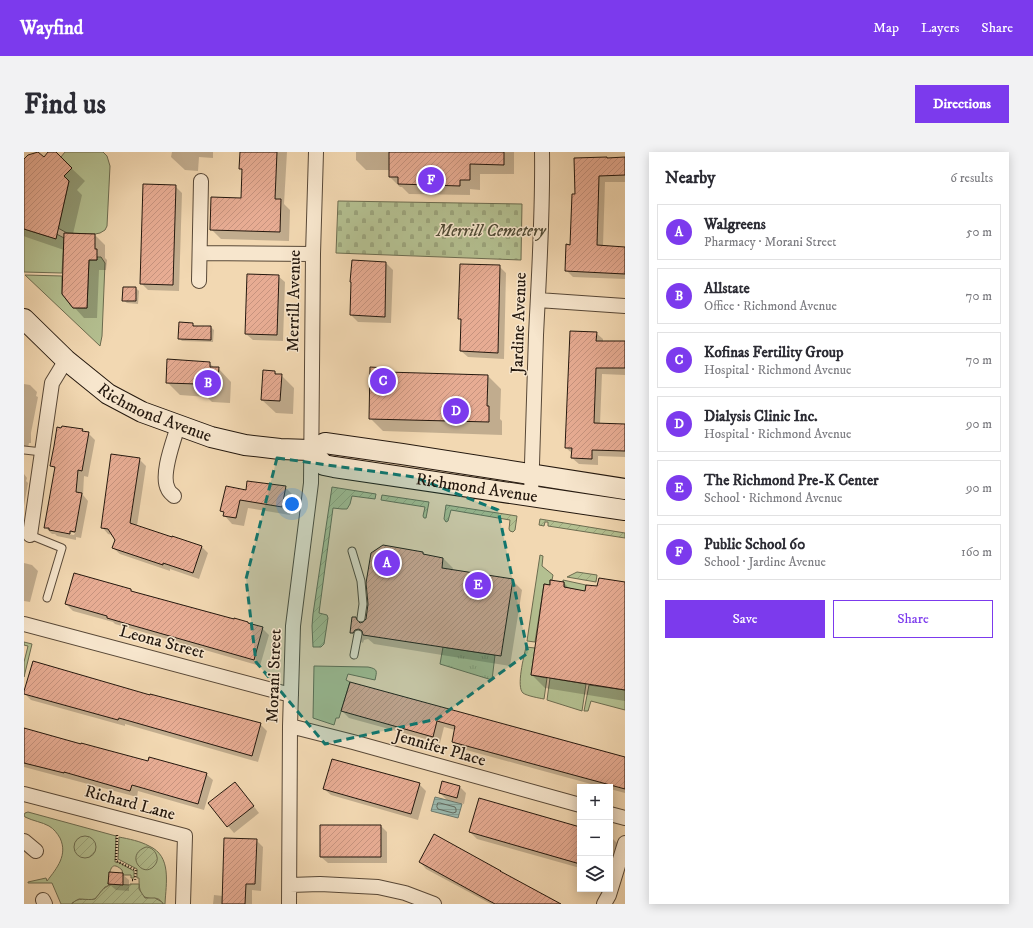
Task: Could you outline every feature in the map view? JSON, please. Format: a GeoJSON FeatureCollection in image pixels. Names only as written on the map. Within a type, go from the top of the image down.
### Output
{"type":"FeatureCollection","features":[{"type":"Feature","properties":{"kind":"main road","name":"Richmond Avenue"},"geometry":{"type":"LineString","coordinates":[[24,319],[66,360],[108,394],[142,412],[211,437],[245,445],[280,449],[310,450],[325,443],[625,489]]}},
{"type":"Feature","properties":{"kind":"main road","name":"Richmond Avenue"},"geometry":{"type":"LineString","coordinates":[[310,450],[324,465],[329,466],[625,510]]}},
{"type":"Feature","properties":{"kind":"street","name":"Merrill Avenue"},"geometry":{"type":"LineString","coordinates":[[310,450],[316,152]]}},
{"type":"Feature","properties":{"kind":"street","name":"Jardine Avenue"},"geometry":{"type":"LineString","coordinates":[[530,496],[534,443],[543,194],[542,152]]}},
{"type":"Feature","properties":{"kind":"street"},"geometry":{"type":"LineString","coordinates":[[199,281],[201,181]]}},
{"type":"Feature","properties":{"kind":"street"},"geometry":{"type":"LineString","coordinates":[[200,253],[313,254]]}},
{"type":"Feature","properties":{"kind":"street"},"geometry":{"type":"LineString","coordinates":[[538,300],[625,306]]}},
{"type":"Feature","properties":{"kind":"street"},"geometry":{"type":"LineString","coordinates":[[30,535],[52,382],[66,360]]}},
{"type":"Feature","properties":{"kind":"street"},"geometry":{"type":"LineString","coordinates":[[174,496],[168,489],[165,480],[166,469],[178,426]]}},
{"type":"Feature","properties":{"kind":"street","name":"Morani Street"},"geometry":{"type":"LineString","coordinates":[[289,904],[290,726],[293,626],[310,482],[310,450]]}},
{"type":"Feature","properties":{"kind":"street","name":"Leona Street"},"geometry":{"type":"LineString","coordinates":[[24,624],[291,695]]}},
{"type":"Feature","properties":{"kind":"street","name":"Jennifer Place"},"geometry":{"type":"LineString","coordinates":[[290,726],[577,804]]}},
{"type":"Feature","properties":{"kind":"street","name":"Richard Lane"},"geometry":{"type":"LineString","coordinates":[[24,794],[185,836],[183,904]]}},
{"type":"Feature","properties":{"kind":"street"},"geometry":{"type":"LineString","coordinates":[[613,815],[625,818]]}},
{"type":"Feature","properties":{"kind":"street"},"geometry":{"type":"LineString","coordinates":[[24,841],[36,851]]}},
{"type":"Feature","properties":{"kind":"street"},"geometry":{"type":"LineString","coordinates":[[604,904],[609,895],[625,843]]}},
{"type":"Feature","properties":{"kind":"street"},"geometry":{"type":"LineString","coordinates":[[290,885],[320,884],[378,887],[405,893],[434,904]]}},
{"type":"Feature","properties":{"kind":"lane"},"geometry":{"type":"LineString","coordinates":[[24,450],[42,452]]}},
{"type":"Feature","properties":{"kind":"lane"},"geometry":{"type":"LineString","coordinates":[[30,535],[62,548],[47,598]]}},
{"type":"Feature","properties":{"kind":"lane"},"geometry":{"type":"LineString","coordinates":[[352,552],[361,581],[361,618]]}},
{"type":"Feature","properties":{"kind":"lane"},"geometry":{"type":"LineString","coordinates":[[354,655],[358,634]]}},
{"type":"Feature","properties":{"kind":"path"},"geometry":{"type":"LineString","coordinates":[[117,835],[116,860],[136,870],[135,880],[131,880]]}},
{"type":"Feature","properties":{"kind":"highlighted area"},"geometry":{"type":"Polygon","coordinates":[[[277,458],[414,477],[498,510],[528,653],[437,719],[325,744],[256,662],[246,579],[277,458]]]}},
{"type":"Feature","properties":{"kind":"green space"},"geometry":{"type":"Polygon","coordinates":[[[65,152],[103,152],[107,156],[110,166],[107,226],[105,230],[100,233],[67,233],[58,228],[69,181],[64,176],[72,168],[61,157],[65,152]]]}},
{"type":"Feature","properties":{"kind":"green space","name":"Merrill Cemetery"},"geometry":{"type":"Polygon","coordinates":[[[338,201],[522,204],[521,260],[336,253],[338,201]]]}},
{"type":"Feature","properties":{"kind":"green space"},"geometry":{"type":"Polygon","coordinates":[[[24,229],[47,236],[49,230],[64,238],[62,273],[24,272],[24,229]]]}},
{"type":"Feature","properties":{"kind":"green space"},"geometry":{"type":"Polygon","coordinates":[[[97,257],[101,257],[105,263],[102,336],[100,346],[25,275],[62,276],[62,294],[73,308],[87,308],[89,260],[97,260],[97,257]]]}},
{"type":"Feature","properties":{"kind":"green space"},"geometry":{"type":"Polygon","coordinates":[[[332,487],[376,494],[375,499],[352,496],[347,509],[333,508],[319,613],[327,615],[328,618],[324,644],[321,647],[313,647],[313,614],[332,487]]]}},
{"type":"Feature","properties":{"kind":"green space"},"geometry":{"type":"Polygon","coordinates":[[[382,495],[429,502],[426,518],[423,516],[425,507],[381,500],[382,495]]]}},
{"type":"Feature","properties":{"kind":"green space"},"geometry":{"type":"Polygon","coordinates":[[[446,505],[517,516],[515,530],[513,532],[509,529],[510,520],[451,510],[448,521],[446,522],[444,519],[446,505]]]}},
{"type":"Feature","properties":{"kind":"green space"},"geometry":{"type":"Polygon","coordinates":[[[540,519],[625,533],[625,538],[548,526],[548,522],[545,522],[544,526],[539,525],[540,519]]]}},
{"type":"Feature","properties":{"kind":"green space"},"geometry":{"type":"Polygon","coordinates":[[[540,555],[543,556],[542,566],[553,575],[552,580],[550,580],[550,585],[544,584],[535,642],[527,641],[540,555]]]}},
{"type":"Feature","properties":{"kind":"green space"},"geometry":{"type":"Polygon","coordinates":[[[577,572],[597,575],[596,582],[567,577],[577,572]]]}},
{"type":"Feature","properties":{"kind":"green space"},"geometry":{"type":"Polygon","coordinates":[[[563,580],[586,585],[585,592],[564,587],[563,580]]]}},
{"type":"Feature","properties":{"kind":"green space"},"geometry":{"type":"Polygon","coordinates":[[[24,642],[32,644],[24,677],[24,662],[28,646],[24,645],[24,642]]]}},
{"type":"Feature","properties":{"kind":"green space"},"geometry":{"type":"Polygon","coordinates":[[[443,647],[495,655],[492,680],[440,664],[443,647]]]}},
{"type":"Feature","properties":{"kind":"green space"},"geometry":{"type":"Polygon","coordinates":[[[526,647],[535,648],[531,675],[547,678],[544,699],[527,695],[521,690],[520,678],[526,647]]]}},
{"type":"Feature","properties":{"kind":"green space"},"geometry":{"type":"Polygon","coordinates":[[[314,666],[368,667],[376,671],[375,680],[348,674],[346,680],[350,682],[339,718],[336,718],[334,725],[313,718],[314,666]]]}},
{"type":"Feature","properties":{"kind":"green space"},"geometry":{"type":"Polygon","coordinates":[[[550,678],[586,684],[582,711],[547,700],[550,678]]]}},
{"type":"Feature","properties":{"kind":"green space"},"geometry":{"type":"Polygon","coordinates":[[[589,685],[625,690],[625,710],[591,701],[588,711],[584,711],[589,685]]]}},
{"type":"Feature","properties":{"kind":"green space"},"geometry":{"type":"Polygon","coordinates":[[[28,812],[116,836],[115,862],[118,862],[134,871],[134,878],[131,878],[131,875],[123,875],[122,870],[118,867],[112,867],[108,884],[112,884],[105,887],[95,899],[79,899],[72,904],[61,904],[52,883],[28,883],[46,878],[47,881],[60,861],[63,850],[60,838],[55,831],[51,827],[25,817],[25,813],[28,812]]]}},
{"type":"Feature","properties":{"kind":"green space"},"geometry":{"type":"Polygon","coordinates":[[[85,836],[93,839],[96,847],[93,855],[85,858],[77,855],[74,847],[77,839],[85,836]]]}},
{"type":"Feature","properties":{"kind":"green space"},"geometry":{"type":"Polygon","coordinates":[[[119,837],[146,844],[161,856],[166,871],[165,904],[158,899],[145,897],[141,893],[139,878],[137,878],[137,869],[118,859],[119,837]]]}},
{"type":"Feature","properties":{"kind":"green space"},"geometry":{"type":"Polygon","coordinates":[[[146,847],[154,851],[157,859],[154,866],[145,870],[138,864],[136,855],[146,847]]]}},
{"type":"Feature","properties":{"kind":"green space"},"geometry":{"type":"Polygon","coordinates":[[[112,884],[139,884],[139,889],[145,898],[155,898],[163,904],[72,904],[80,899],[95,899],[104,889],[112,884]]]}},
{"type":"Feature","properties":{"kind":"water"},"geometry":{"type":"Polygon","coordinates":[[[435,797],[462,804],[458,818],[431,811],[435,797]]]}},
{"type":"Feature","properties":{"kind":"building"},"geometry":{"type":"Polygon","coordinates":[[[38,152],[44,157],[48,152],[56,152],[72,168],[64,176],[69,181],[56,239],[24,229],[24,159],[28,155],[38,152]]]}},
{"type":"Feature","properties":{"kind":"building"},"geometry":{"type":"Polygon","coordinates":[[[240,152],[277,152],[275,199],[281,199],[280,232],[210,230],[211,197],[241,198],[242,169],[239,169],[240,152]]]}},
{"type":"Feature","properties":{"kind":"building"},"geometry":{"type":"Polygon","coordinates":[[[389,152],[504,152],[504,165],[470,164],[470,180],[460,180],[460,186],[398,184],[398,177],[389,177],[389,152]]]}},
{"type":"Feature","properties":{"kind":"building"},"geometry":{"type":"Polygon","coordinates":[[[625,157],[625,175],[599,176],[597,245],[625,247],[625,274],[565,271],[566,244],[570,245],[572,194],[575,194],[574,158],[625,157]]]}},
{"type":"Feature","properties":{"kind":"building"},"geometry":{"type":"Polygon","coordinates":[[[143,184],[176,185],[173,285],[140,284],[143,184]]]}},
{"type":"Feature","properties":{"kind":"building"},"geometry":{"type":"Polygon","coordinates":[[[64,233],[95,234],[97,260],[89,260],[87,308],[73,308],[62,294],[64,233]]]}},
{"type":"Feature","properties":{"kind":"building"},"geometry":{"type":"Polygon","coordinates":[[[352,260],[386,262],[385,317],[350,315],[352,260]]]}},
{"type":"Feature","properties":{"kind":"building"},"geometry":{"type":"Polygon","coordinates":[[[460,264],[500,265],[498,353],[460,351],[461,319],[458,319],[460,264]]]}},
{"type":"Feature","properties":{"kind":"building"},"geometry":{"type":"Polygon","coordinates":[[[247,274],[279,275],[277,335],[245,334],[247,274]]]}},
{"type":"Feature","properties":{"kind":"building"},"geometry":{"type":"Polygon","coordinates":[[[123,287],[136,287],[136,301],[122,301],[123,287]]]}},
{"type":"Feature","properties":{"kind":"building"},"geometry":{"type":"Polygon","coordinates":[[[179,322],[193,323],[193,326],[211,326],[211,340],[178,339],[179,322]]]}},
{"type":"Feature","properties":{"kind":"building"},"geometry":{"type":"Polygon","coordinates":[[[570,331],[597,332],[596,341],[625,341],[625,368],[596,368],[594,423],[625,424],[625,451],[592,450],[592,459],[571,458],[572,448],[565,448],[570,331]]]}},
{"type":"Feature","properties":{"kind":"building"},"geometry":{"type":"Polygon","coordinates":[[[167,359],[210,362],[210,367],[219,367],[217,391],[198,390],[197,384],[166,383],[167,359]]]}},
{"type":"Feature","properties":{"kind":"building"},"geometry":{"type":"Polygon","coordinates":[[[370,367],[386,368],[386,372],[488,375],[487,406],[489,406],[489,422],[369,419],[370,367]]]}},
{"type":"Feature","properties":{"kind":"building"},"geometry":{"type":"Polygon","coordinates":[[[263,370],[275,371],[275,374],[282,374],[280,401],[261,400],[263,370]]]}},
{"type":"Feature","properties":{"kind":"building"},"geometry":{"type":"Polygon","coordinates":[[[62,426],[83,429],[82,431],[89,432],[82,471],[78,470],[76,492],[82,493],[75,532],[70,531],[70,534],[44,528],[55,467],[50,466],[57,427],[61,428],[62,426]]]}},
{"type":"Feature","properties":{"kind":"building"},"geometry":{"type":"Polygon","coordinates":[[[111,454],[140,458],[130,523],[202,546],[193,573],[163,563],[163,565],[112,548],[115,540],[108,529],[101,528],[111,454]]]}},
{"type":"Feature","properties":{"kind":"building"},"geometry":{"type":"Polygon","coordinates":[[[247,481],[286,486],[282,507],[240,500],[236,518],[223,516],[224,512],[220,511],[226,486],[246,490],[247,481]]]}},
{"type":"Feature","properties":{"kind":"building"},"geometry":{"type":"Polygon","coordinates":[[[383,545],[423,552],[423,554],[443,558],[442,568],[513,579],[501,656],[363,635],[362,631],[359,629],[355,630],[353,633],[350,633],[352,617],[356,617],[360,623],[366,619],[368,604],[366,583],[371,553],[383,545]]]}},
{"type":"Feature","properties":{"kind":"building"},"geometry":{"type":"Polygon","coordinates":[[[74,573],[131,589],[131,591],[263,627],[254,660],[107,618],[107,616],[65,604],[74,573]]]}},
{"type":"Feature","properties":{"kind":"building"},"geometry":{"type":"Polygon","coordinates":[[[599,578],[625,582],[625,690],[531,675],[544,584],[550,585],[550,580],[564,582],[564,587],[585,591],[586,585],[597,586],[599,578]]]}},
{"type":"Feature","properties":{"kind":"building"},"geometry":{"type":"Polygon","coordinates":[[[33,661],[150,695],[261,723],[252,756],[119,718],[118,720],[24,694],[33,661]]]}},
{"type":"Feature","properties":{"kind":"building"},"geometry":{"type":"Polygon","coordinates":[[[350,682],[625,757],[625,789],[613,786],[613,784],[607,784],[452,742],[455,726],[437,721],[433,737],[341,711],[350,682]]]}},
{"type":"Feature","properties":{"kind":"building"},"geometry":{"type":"Polygon","coordinates":[[[24,728],[148,761],[149,757],[207,773],[198,804],[132,785],[130,791],[64,772],[24,763],[24,728]]]}},
{"type":"Feature","properties":{"kind":"building"},"geometry":{"type":"Polygon","coordinates":[[[332,759],[420,783],[411,814],[323,789],[332,759]]]}},
{"type":"Feature","properties":{"kind":"building"},"geometry":{"type":"Polygon","coordinates":[[[442,781],[460,786],[457,798],[439,793],[442,781]]]}},
{"type":"Feature","properties":{"kind":"building"},"geometry":{"type":"Polygon","coordinates":[[[235,782],[254,806],[227,827],[208,803],[235,782]]]}},
{"type":"Feature","properties":{"kind":"building"},"geometry":{"type":"Polygon","coordinates":[[[479,798],[577,826],[577,863],[469,832],[479,798]]]}},
{"type":"Feature","properties":{"kind":"building"},"geometry":{"type":"Polygon","coordinates":[[[320,825],[381,825],[381,857],[320,857],[320,825]]]}},
{"type":"Feature","properties":{"kind":"building"},"geometry":{"type":"Polygon","coordinates":[[[434,834],[561,904],[495,904],[419,862],[434,834]]]}},
{"type":"Feature","properties":{"kind":"building"},"geometry":{"type":"Polygon","coordinates":[[[224,838],[257,839],[255,884],[246,884],[245,904],[222,904],[224,838]]]}},
{"type":"Feature","properties":{"kind":"building"},"geometry":{"type":"Polygon","coordinates":[[[109,872],[123,873],[123,885],[108,884],[109,872]]]}},
{"type":"Feature","properties":{"kind":"place","name":"Public School 60"},"geometry":{"type":"Point","coordinates":[431,180]}},
{"type":"Feature","properties":{"kind":"place","name":"Kofinas Fertility Group"},"geometry":{"type":"Point","coordinates":[383,381]}},
{"type":"Feature","properties":{"kind":"place","name":"Allstate"},"geometry":{"type":"Point","coordinates":[208,383]}},
{"type":"Feature","properties":{"kind":"place","name":"Dialysis Clinic Inc."},"geometry":{"type":"Point","coordinates":[456,411]}},
{"type":"Feature","properties":{"kind":"place","name":"Walgreens"},"geometry":{"type":"Point","coordinates":[387,563]}},
{"type":"Feature","properties":{"kind":"place","name":"The Richmond Pre-K Center"},"geometry":{"type":"Point","coordinates":[478,585]}}]}
